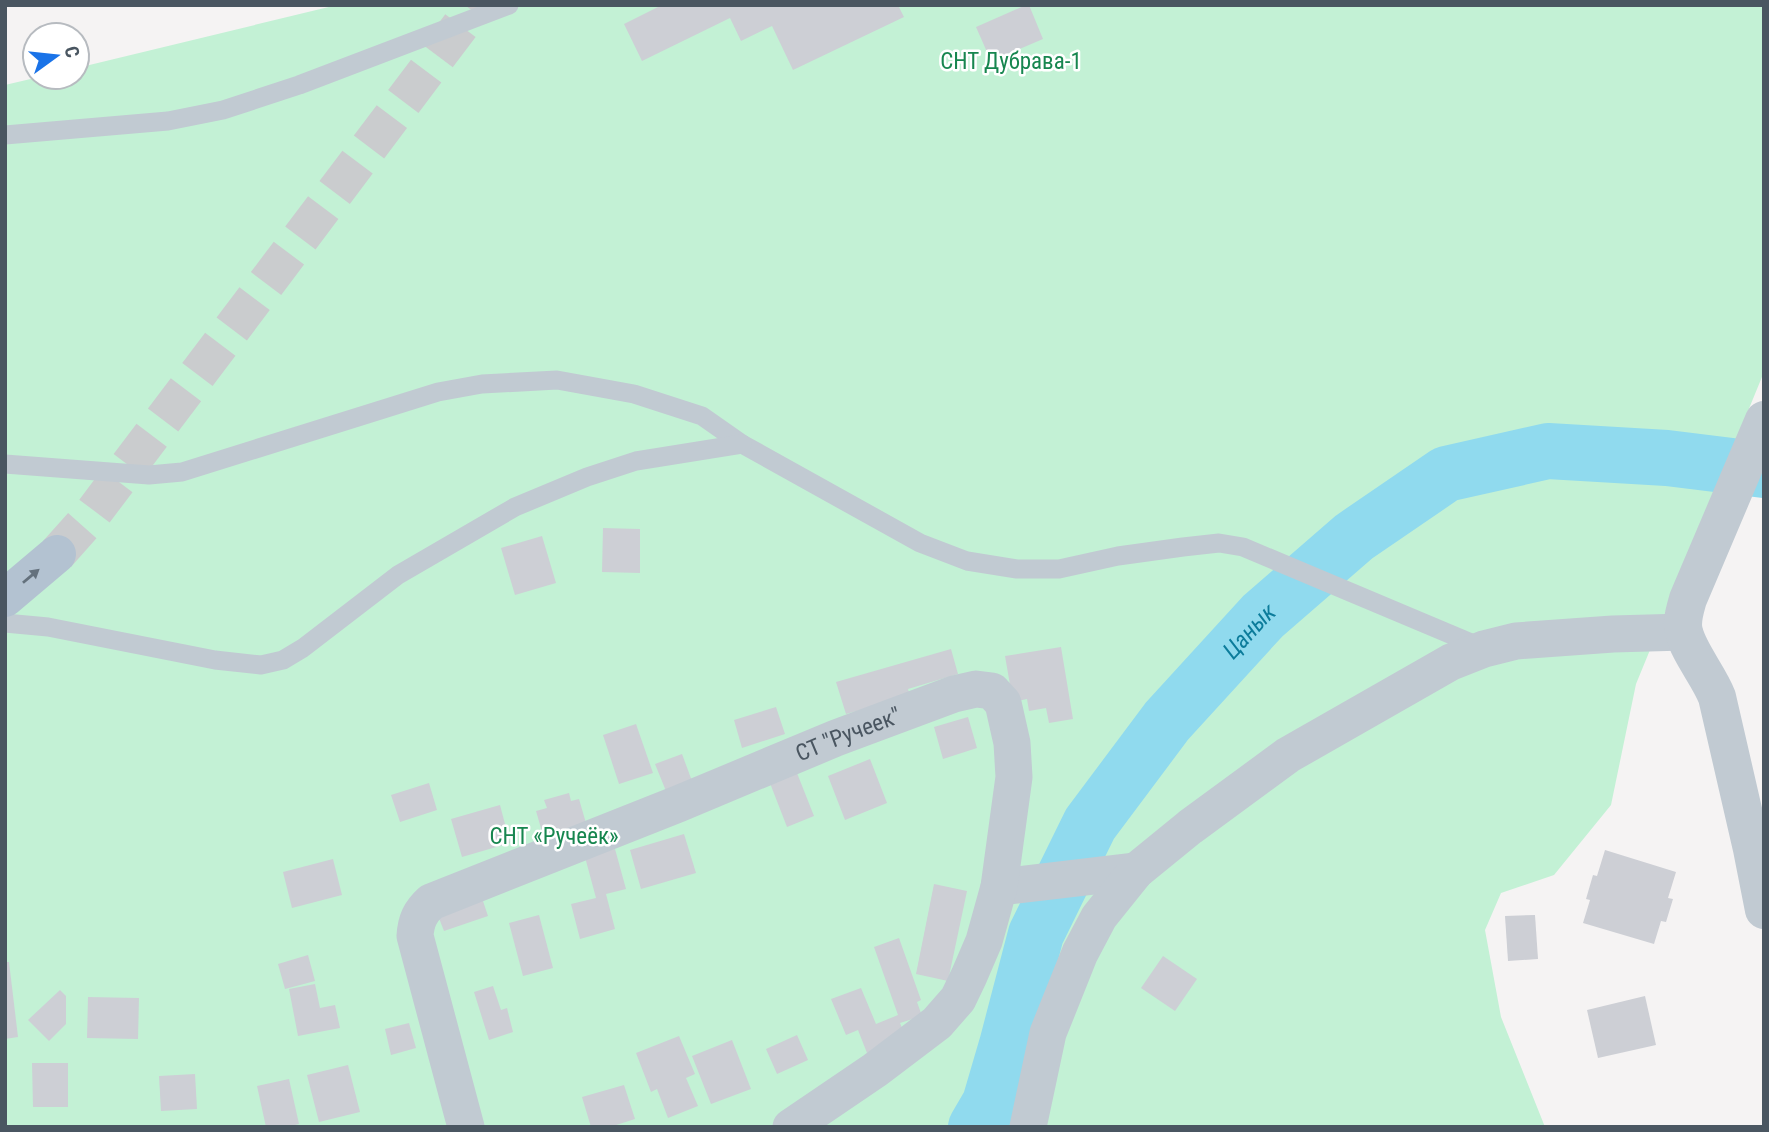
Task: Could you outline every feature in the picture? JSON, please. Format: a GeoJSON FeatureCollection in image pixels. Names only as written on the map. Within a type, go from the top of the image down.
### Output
{"type":"FeatureCollection","features":[{"type":"Feature","properties":{"kind":"main road"},"geometry":{"type":"LineString","coordinates":[[5,598],[57,554]]}},
{"type":"Feature","properties":{"kind":"street"},"geometry":{"type":"LineString","coordinates":[[1764,420],[1686,615],[1690,648],[1712,683],[1717,697],[1758,849],[1764,910]]}},
{"type":"Feature","properties":{"kind":"street"},"geometry":{"type":"LineString","coordinates":[[1028,1127],[1048,1033],[1080,953],[1099,917],[1136,871],[1190,827],[1288,755],[1451,662],[1484,649],[1516,641],[1686,615]]}},
{"type":"Feature","properties":{"kind":"street","name":"СТ \"Ручеек\""},"geometry":{"type":"LineString","coordinates":[[466,1127],[415,936],[416,923],[422,910],[431,902],[836,738],[954,694],[976,689],[992,691],[1003,703],[1012,743],[1014,777],[999,887],[984,941],[958,999],[937,1023],[885,1063],[791,1127]]}},
{"type":"Feature","properties":{"kind":"street"},"geometry":{"type":"LineString","coordinates":[[999,887],[1136,871]]}},
{"type":"Feature","properties":{"kind":"lane"},"geometry":{"type":"LineString","coordinates":[[5,135],[168,121],[223,110],[299,85],[509,5]]}},
{"type":"Feature","properties":{"kind":"lane"},"geometry":{"type":"LineString","coordinates":[[5,464],[149,475],[182,472],[438,392],[482,384],[557,380],[635,394],[702,416],[742,444],[920,543],[967,561],[1017,569],[1059,569],[1118,556],[1183,547],[1219,543],[1243,547],[1484,649]]}},
{"type":"Feature","properties":{"kind":"lane"},"geometry":{"type":"LineString","coordinates":[[5,624],[48,627],[215,660],[261,665],[283,660],[303,648],[398,575],[515,507],[587,477],[636,461],[742,444]]}},
{"type":"Feature","properties":{"kind":"green space"},"geometry":{"type":"Polygon","coordinates":[[[337,5],[1764,5],[1764,372],[1636,684],[1611,805],[1554,875],[1501,893],[1485,930],[1501,1017],[1545,1127],[5,1127],[5,85],[21,81],[21,91],[91,91],[91,65],[337,5]]]}},
{"type":"Feature","properties":{"kind":"building"},"geometry":{"type":"Polygon","coordinates":[[[662,5],[898,5],[904,17],[793,70],[772,26],[741,41],[730,18],[642,61],[624,24],[662,5]]]}},
{"type":"Feature","properties":{"kind":"building"},"geometry":{"type":"Polygon","coordinates":[[[1029,5],[1043,39],[991,61],[976,27],[1029,5]]]}},
{"type":"Feature","properties":{"kind":"building"},"geometry":{"type":"Polygon","coordinates":[[[603,528],[640,529],[640,573],[602,572],[603,528]]]}},
{"type":"Feature","properties":{"kind":"building"},"geometry":{"type":"Polygon","coordinates":[[[542,536],[556,583],[515,595],[501,548],[542,536]]]}},
{"type":"Feature","properties":{"kind":"building"},"geometry":{"type":"Polygon","coordinates":[[[1061,647],[1073,719],[1049,723],[1046,708],[1029,711],[1027,699],[1013,702],[1005,656],[1061,647]]]}},
{"type":"Feature","properties":{"kind":"building"},"geometry":{"type":"Polygon","coordinates":[[[951,649],[958,674],[908,689],[910,696],[846,714],[836,682],[951,649]]]}},
{"type":"Feature","properties":{"kind":"building"},"geometry":{"type":"Polygon","coordinates":[[[776,707],[785,734],[742,748],[734,720],[776,707]]]}},
{"type":"Feature","properties":{"kind":"building"},"geometry":{"type":"Polygon","coordinates":[[[968,717],[977,748],[943,759],[934,727],[968,717]]]}},
{"type":"Feature","properties":{"kind":"building"},"geometry":{"type":"Polygon","coordinates":[[[636,724],[653,773],[619,784],[603,735],[636,724]]]}},
{"type":"Feature","properties":{"kind":"building"},"geometry":{"type":"Polygon","coordinates":[[[682,754],[692,781],[666,791],[655,764],[682,754]]]}},
{"type":"Feature","properties":{"kind":"building"},"geometry":{"type":"Polygon","coordinates":[[[870,759],[887,803],[845,820],[828,776],[870,759]]]}},
{"type":"Feature","properties":{"kind":"building"},"geometry":{"type":"Polygon","coordinates":[[[795,768],[814,816],[787,827],[768,778],[795,768]]]}},
{"type":"Feature","properties":{"kind":"building"},"geometry":{"type":"Polygon","coordinates":[[[429,783],[437,810],[400,822],[391,795],[429,783]]]}},
{"type":"Feature","properties":{"kind":"building"},"geometry":{"type":"Polygon","coordinates":[[[569,793],[571,801],[579,799],[588,830],[545,842],[536,811],[547,808],[544,800],[569,793]]]}},
{"type":"Feature","properties":{"kind":"building"},"geometry":{"type":"Polygon","coordinates":[[[500,805],[510,843],[462,857],[451,819],[500,805]]]}},
{"type":"Feature","properties":{"kind":"building"},"geometry":{"type":"Polygon","coordinates":[[[684,834],[696,873],[641,889],[630,850],[684,834]]]}},
{"type":"Feature","properties":{"kind":"building"},"geometry":{"type":"Polygon","coordinates":[[[615,849],[626,889],[606,894],[615,929],[580,939],[571,904],[596,898],[585,857],[615,849]]]}},
{"type":"Feature","properties":{"kind":"building"},"geometry":{"type":"Polygon","coordinates":[[[1605,850],[1676,872],[1668,898],[1673,899],[1666,922],[1661,921],[1654,944],[1583,923],[1590,900],[1586,899],[1593,875],[1597,876],[1605,850]]]}},
{"type":"Feature","properties":{"kind":"building"},"geometry":{"type":"Polygon","coordinates":[[[333,859],[342,895],[292,908],[283,872],[333,859]]]}},
{"type":"Feature","properties":{"kind":"building"},"geometry":{"type":"Polygon","coordinates":[[[934,884],[967,891],[948,981],[916,974],[934,884]]]}},
{"type":"Feature","properties":{"kind":"building"},"geometry":{"type":"Polygon","coordinates":[[[482,898],[488,916],[444,931],[437,913],[482,898]]]}},
{"type":"Feature","properties":{"kind":"building"},"geometry":{"type":"Polygon","coordinates":[[[539,915],[553,968],[523,976],[509,923],[539,915]]]}},
{"type":"Feature","properties":{"kind":"building"},"geometry":{"type":"Polygon","coordinates":[[[1535,915],[1538,959],[1508,961],[1505,916],[1535,915]]]}},
{"type":"Feature","properties":{"kind":"building"},"geometry":{"type":"Polygon","coordinates":[[[899,938],[921,1000],[917,1002],[922,1016],[900,1023],[906,1038],[867,1053],[858,1030],[846,1035],[831,999],[861,988],[876,1024],[898,1015],[874,947],[899,938]]]}},
{"type":"Feature","properties":{"kind":"building"},"geometry":{"type":"Polygon","coordinates":[[[308,955],[315,981],[285,989],[278,964],[308,955]]]}},
{"type":"Feature","properties":{"kind":"building"},"geometry":{"type":"Polygon","coordinates":[[[1163,956],[1197,979],[1175,1011],[1141,988],[1163,956]]]}},
{"type":"Feature","properties":{"kind":"building"},"geometry":{"type":"Polygon","coordinates":[[[5,962],[9,962],[18,1037],[5,1039],[5,962]]]}},
{"type":"Feature","properties":{"kind":"building"},"geometry":{"type":"Polygon","coordinates":[[[315,984],[320,1008],[335,1005],[340,1028],[298,1036],[289,989],[315,984]]]}},
{"type":"Feature","properties":{"kind":"building"},"geometry":{"type":"Polygon","coordinates":[[[493,986],[501,1010],[507,1008],[513,1032],[489,1040],[474,992],[493,986]]]}},
{"type":"Feature","properties":{"kind":"building"},"geometry":{"type":"Polygon","coordinates":[[[60,990],[66,996],[66,1024],[49,1041],[28,1020],[60,990]]]}},
{"type":"Feature","properties":{"kind":"building"},"geometry":{"type":"Polygon","coordinates":[[[1645,996],[1656,1045],[1598,1058],[1587,1010],[1645,996]]]}},
{"type":"Feature","properties":{"kind":"building"},"geometry":{"type":"Polygon","coordinates":[[[88,997],[139,998],[138,1039],[87,1038],[88,997]]]}},
{"type":"Feature","properties":{"kind":"building"},"geometry":{"type":"Polygon","coordinates":[[[409,1023],[416,1048],[391,1055],[385,1029],[409,1023]]]}},
{"type":"Feature","properties":{"kind":"building"},"geometry":{"type":"Polygon","coordinates":[[[797,1035],[808,1060],[777,1074],[766,1049],[797,1035]]]}},
{"type":"Feature","properties":{"kind":"building"},"geometry":{"type":"Polygon","coordinates":[[[679,1036],[695,1074],[686,1078],[698,1106],[668,1118],[657,1089],[651,1092],[636,1053],[679,1036]]]}},
{"type":"Feature","properties":{"kind":"building"},"geometry":{"type":"Polygon","coordinates":[[[732,1040],[751,1089],[711,1104],[692,1056],[732,1040]]]}},
{"type":"Feature","properties":{"kind":"building"},"geometry":{"type":"Polygon","coordinates":[[[32,1063],[68,1063],[68,1107],[33,1107],[32,1063]]]}},
{"type":"Feature","properties":{"kind":"building"},"geometry":{"type":"Polygon","coordinates":[[[348,1065],[360,1112],[319,1122],[307,1075],[348,1065]]]}},
{"type":"Feature","properties":{"kind":"building"},"geometry":{"type":"Polygon","coordinates":[[[195,1074],[197,1109],[161,1111],[159,1076],[195,1074]]]}},
{"type":"Feature","properties":{"kind":"building"},"geometry":{"type":"Polygon","coordinates":[[[289,1079],[299,1124],[266,1127],[257,1086],[289,1079]]]}},
{"type":"Feature","properties":{"kind":"building"},"geometry":{"type":"Polygon","coordinates":[[[624,1085],[635,1119],[610,1127],[591,1127],[582,1097],[624,1085]]]}},
{"type":"Feature","properties":{"kind":"waterway","name":"Цанык"},"geometry":{"type":"LineString","coordinates":[[976,1127],[990,1103],[1036,934],[1090,824],[1167,721],[1263,616],[1354,537],[1446,474],[1548,451],[1667,458],[1764,470]]}},
{"type":"Feature","properties":{"kind":"tunnel"},"geometry":{"type":"LineString","coordinates":[[57,554],[90,517],[476,5]]}},
{"type":"Feature","properties":{"kind":"park label","name":"СНТ Дубрава-1"},"geometry":{"type":"Point","coordinates":[1011,61]}},
{"type":"Feature","properties":{"kind":"park label","name":"СНТ «Ручеёк»"},"geometry":{"type":"Point","coordinates":[554,836]}}]}
